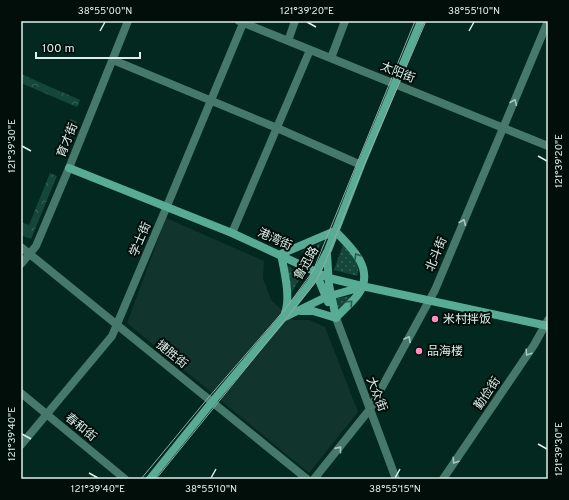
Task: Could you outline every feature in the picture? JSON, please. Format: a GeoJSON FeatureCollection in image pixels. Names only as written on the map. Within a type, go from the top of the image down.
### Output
{"type":"FeatureCollection","features":[{"type":"Feature","properties":{"kind":"main road","name":"鲁迅路"},"geometry":{"type":"LineString","coordinates":[[150,479],[311,282],[328,250],[394,83],[421,21]]}},
{"type":"Feature","properties":{"kind":"main road","name":"港湾街"},"geometry":{"type":"LineString","coordinates":[[69,168],[232,233],[281,254],[329,278],[428,301],[547,324]]}},
{"type":"Feature","properties":{"kind":"main road"},"geometry":{"type":"LineString","coordinates":[[282,318],[286,308],[287,298],[281,254],[335,231],[350,246],[362,265],[364,278],[362,286],[355,298],[336,318]]}},
{"type":"Feature","properties":{"kind":"main road"},"geometry":{"type":"LineString","coordinates":[[328,250],[328,296]]}},
{"type":"Feature","properties":{"kind":"main road"},"geometry":{"type":"LineString","coordinates":[[316,272],[328,296],[336,318]]}},
{"type":"Feature","properties":{"kind":"main road"},"geometry":{"type":"LineString","coordinates":[[282,318],[328,296],[362,286]]}},
{"type":"Feature","properties":{"kind":"main road"},"geometry":{"type":"LineString","coordinates":[[296,312],[313,311],[336,318]]}},
{"type":"Feature","properties":{"kind":"street","name":"育才街"},"geometry":{"type":"LineString","coordinates":[[21,264],[36,246],[128,21]]}},
{"type":"Feature","properties":{"kind":"street"},"geometry":{"type":"LineString","coordinates":[[288,41],[295,21]]}},
{"type":"Feature","properties":{"kind":"street"},"geometry":{"type":"LineString","coordinates":[[331,58],[345,21]]}},
{"type":"Feature","properties":{"kind":"street","name":"北斗街"},"geometry":{"type":"LineString","coordinates":[[314,479],[370,409],[438,282],[548,21]]}},
{"type":"Feature","properties":{"kind":"street","name":"太阳街"},"geometry":{"type":"LineString","coordinates":[[242,22],[548,146]]}},
{"type":"Feature","properties":{"kind":"street","name":"学士街"},"geometry":{"type":"LineString","coordinates":[[21,445],[112,336],[242,22]]}},
{"type":"Feature","properties":{"kind":"street"},"geometry":{"type":"LineString","coordinates":[[232,233],[310,50]]}},
{"type":"Feature","properties":{"kind":"street"},"geometry":{"type":"LineString","coordinates":[[112,60],[277,128],[361,165]]}},
{"type":"Feature","properties":{"kind":"street","name":"捷胜街"},"geometry":{"type":"LineString","coordinates":[[21,247],[307,479]]}},
{"type":"Feature","properties":{"kind":"street","name":"大众街"},"geometry":{"type":"LineString","coordinates":[[336,318],[396,479]]}},
{"type":"Feature","properties":{"kind":"street","name":"勤俭街"},"geometry":{"type":"LineString","coordinates":[[443,479],[547,324]]}},
{"type":"Feature","properties":{"kind":"street","name":"春和街"},"geometry":{"type":"LineString","coordinates":[[21,393],[125,479]]}},
{"type":"Feature","properties":{"kind":"shaded area"},"geometry":{"type":"Polygon","coordinates":[[[166,218],[264,261],[263,278],[271,300],[293,320],[309,320],[325,327],[358,412],[309,473],[127,323],[166,218]]]}},
{"type":"Feature","properties":{"kind":"green space"},"geometry":{"type":"Polygon","coordinates":[[[21,74],[80,100],[77,107],[21,83],[21,74]]]}},
{"type":"Feature","properties":{"kind":"green space"},"geometry":{"type":"Polygon","coordinates":[[[70,119],[77,122],[64,152],[57,149],[70,119]]]}},
{"type":"Feature","properties":{"kind":"green space"},"geometry":{"type":"Polygon","coordinates":[[[50,173],[57,176],[31,239],[21,235],[21,222],[29,225],[50,173]]]}},
{"type":"Feature","properties":{"kind":"green space"},"geometry":{"type":"Polygon","coordinates":[[[322,242],[314,257],[301,252],[312,248],[322,242]]]}},
{"type":"Feature","properties":{"kind":"green space"},"geometry":{"type":"Polygon","coordinates":[[[343,245],[357,263],[357,276],[334,270],[343,245]]]}},
{"type":"Feature","properties":{"kind":"green space"},"geometry":{"type":"Polygon","coordinates":[[[288,266],[302,275],[290,295],[287,267],[288,266]]]}},
{"type":"Feature","properties":{"kind":"green space"},"geometry":{"type":"Polygon","coordinates":[[[349,296],[350,298],[338,309],[334,299],[349,296]]]}},
{"type":"Feature","properties":{"kind":"tram line"},"geometry":{"type":"LineString","coordinates":[[141,479],[208,398],[286,308],[313,271],[415,21]]}},
{"type":"Feature","properties":{"kind":"tram line"},"geometry":{"type":"LineString","coordinates":[[156,479],[315,283],[325,263],[364,165],[426,21]]}},
{"type":"Feature","properties":{"kind":"place","name":"米村拌饭"},"geometry":{"type":"Point","coordinates":[435,319]}},
{"type":"Feature","properties":{"kind":"place","name":"品海楼"},"geometry":{"type":"Point","coordinates":[419,351]}}]}
